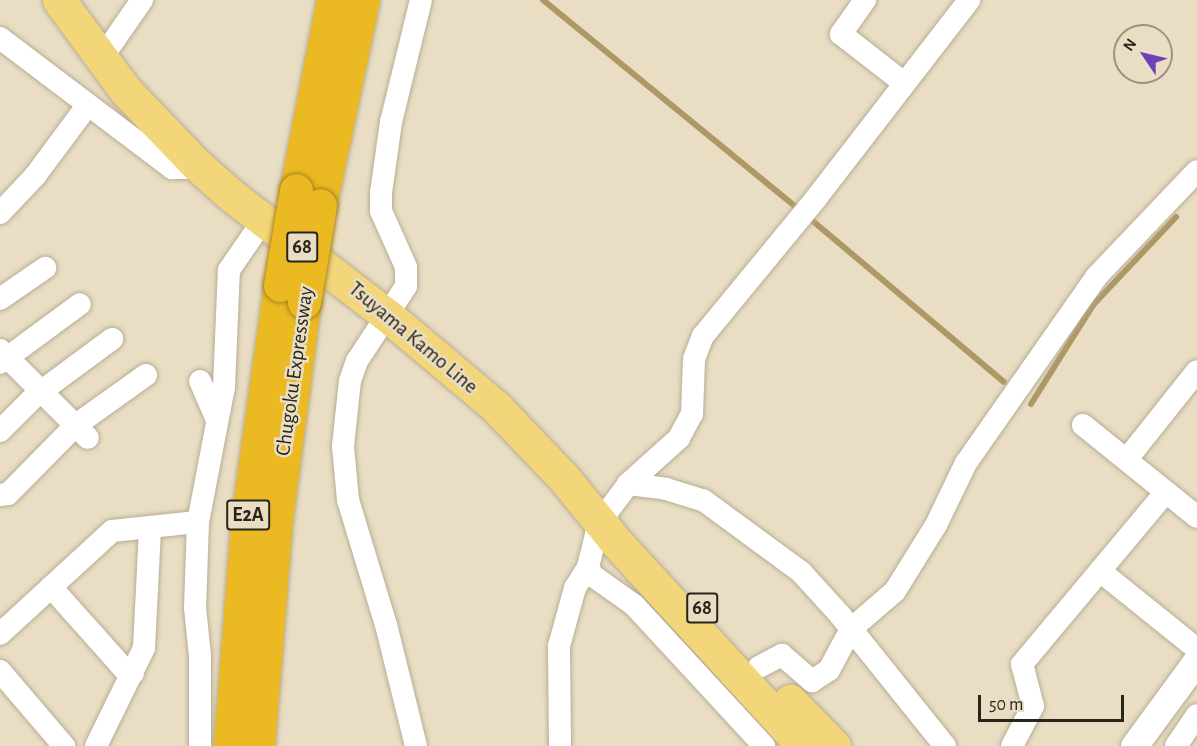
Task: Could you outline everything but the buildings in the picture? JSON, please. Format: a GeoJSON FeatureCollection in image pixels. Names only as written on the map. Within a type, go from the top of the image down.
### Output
{"type":"FeatureCollection","features":[{"type":"Feature","properties":{"kind":"highway","name":"Chugoku Expressway"},"geometry":{"type":"LineString","coordinates":[[230,746],[248,514],[292,293],[308,198],[333,0]]}},
{"type":"Feature","properties":{"kind":"highway","name":"Chugoku Expressway"},"geometry":{"type":"LineString","coordinates":[[308,198],[363,0]]}},
{"type":"Feature","properties":{"kind":"highway","name":"Chugoku Expressway"},"geometry":{"type":"LineString","coordinates":[[258,746],[292,293]]}},
{"type":"Feature","properties":{"kind":"main road","name":"Tsuyama Kamo Line"},"geometry":{"type":"LineString","coordinates":[[59,0],[101,59],[157,126],[196,164],[388,316],[496,407],[563,477],[759,667],[834,746]]}},
{"type":"Feature","properties":{"kind":"main road","name":"Tsuyama Kamo Line"},"geometry":{"type":"LineString","coordinates":[[604,517],[803,746]]}},
{"type":"Feature","properties":{"kind":"street"},"geometry":{"type":"LineString","coordinates":[[101,59],[142,0]]}},
{"type":"Feature","properties":{"kind":"street"},"geometry":{"type":"LineString","coordinates":[[416,746],[343,472],[350,381],[357,361],[406,285],[406,267],[381,211],[381,193],[391,122],[421,0]]}},
{"type":"Feature","properties":{"kind":"street"},"geometry":{"type":"LineString","coordinates":[[866,0],[841,34],[904,84]]}},
{"type":"Feature","properties":{"kind":"street"},"geometry":{"type":"LineString","coordinates":[[560,746],[559,646],[575,588],[588,567],[604,517],[628,484],[678,438],[692,414],[694,359],[703,336],[969,0]]}},
{"type":"Feature","properties":{"kind":"street"},"geometry":{"type":"LineString","coordinates":[[0,38],[172,168],[187,168],[196,164]]}},
{"type":"Feature","properties":{"kind":"street"},"geometry":{"type":"LineString","coordinates":[[0,213],[35,176],[87,106]]}},
{"type":"Feature","properties":{"kind":"street"},"geometry":{"type":"LineString","coordinates":[[759,667],[782,655],[812,681],[829,670],[851,629],[895,591],[936,525],[966,463],[1096,277],[1197,171]]}},
{"type":"Feature","properties":{"kind":"street"},"geometry":{"type":"LineString","coordinates":[[200,746],[200,656],[195,608],[198,522],[216,418],[224,387],[229,270],[264,219]]}},
{"type":"Feature","properties":{"kind":"street"},"geometry":{"type":"LineString","coordinates":[[0,299],[45,268]]}},
{"type":"Feature","properties":{"kind":"street"},"geometry":{"type":"LineString","coordinates":[[80,304],[2,357],[41,390],[82,431]]}},
{"type":"Feature","properties":{"kind":"street"},"geometry":{"type":"LineString","coordinates":[[0,431],[41,390],[112,339]]}},
{"type":"Feature","properties":{"kind":"street"},"geometry":{"type":"LineString","coordinates":[[1127,459],[1197,371]]}},
{"type":"Feature","properties":{"kind":"street"},"geometry":{"type":"LineString","coordinates":[[0,495],[8,494],[146,375]]}},
{"type":"Feature","properties":{"kind":"street"},"geometry":{"type":"LineString","coordinates":[[200,381],[216,418]]}},
{"type":"Feature","properties":{"kind":"street"},"geometry":{"type":"LineString","coordinates":[[1083,425],[1197,517]]}},
{"type":"Feature","properties":{"kind":"street"},"geometry":{"type":"LineString","coordinates":[[628,484],[666,489],[703,500],[801,572],[851,629],[945,746]]}},
{"type":"Feature","properties":{"kind":"street"},"geometry":{"type":"LineString","coordinates":[[1012,746],[1033,706],[1022,664],[1165,493]]}},
{"type":"Feature","properties":{"kind":"street"},"geometry":{"type":"LineString","coordinates":[[0,634],[112,531],[198,522]]}},
{"type":"Feature","properties":{"kind":"street"},"geometry":{"type":"LineString","coordinates":[[96,746],[144,648],[150,528]]}},
{"type":"Feature","properties":{"kind":"street"},"geometry":{"type":"LineString","coordinates":[[588,567],[593,576],[634,605],[764,746]]}},
{"type":"Feature","properties":{"kind":"street"},"geometry":{"type":"LineString","coordinates":[[1100,572],[1197,649]]}},
{"type":"Feature","properties":{"kind":"street"},"geometry":{"type":"LineString","coordinates":[[51,587],[124,669],[133,673]]}},
{"type":"Feature","properties":{"kind":"street"},"geometry":{"type":"LineString","coordinates":[[1135,745],[1197,660]]}},
{"type":"Feature","properties":{"kind":"street"},"geometry":{"type":"LineString","coordinates":[[0,671],[64,746]]}},
{"type":"Feature","properties":{"kind":"street"},"geometry":{"type":"LineString","coordinates":[[1176,746],[1197,715]]}},
{"type":"Feature","properties":{"kind":"waterway"},"geometry":{"type":"LineString","coordinates":[[543,0],[800,210]]}},
{"type":"Feature","properties":{"kind":"waterway"},"geometry":{"type":"LineString","coordinates":[[808,217],[1004,382]]}},
{"type":"Feature","properties":{"kind":"waterway"},"geometry":{"type":"LineString","coordinates":[[1031,404],[1093,305],[1176,217]]}}]}
